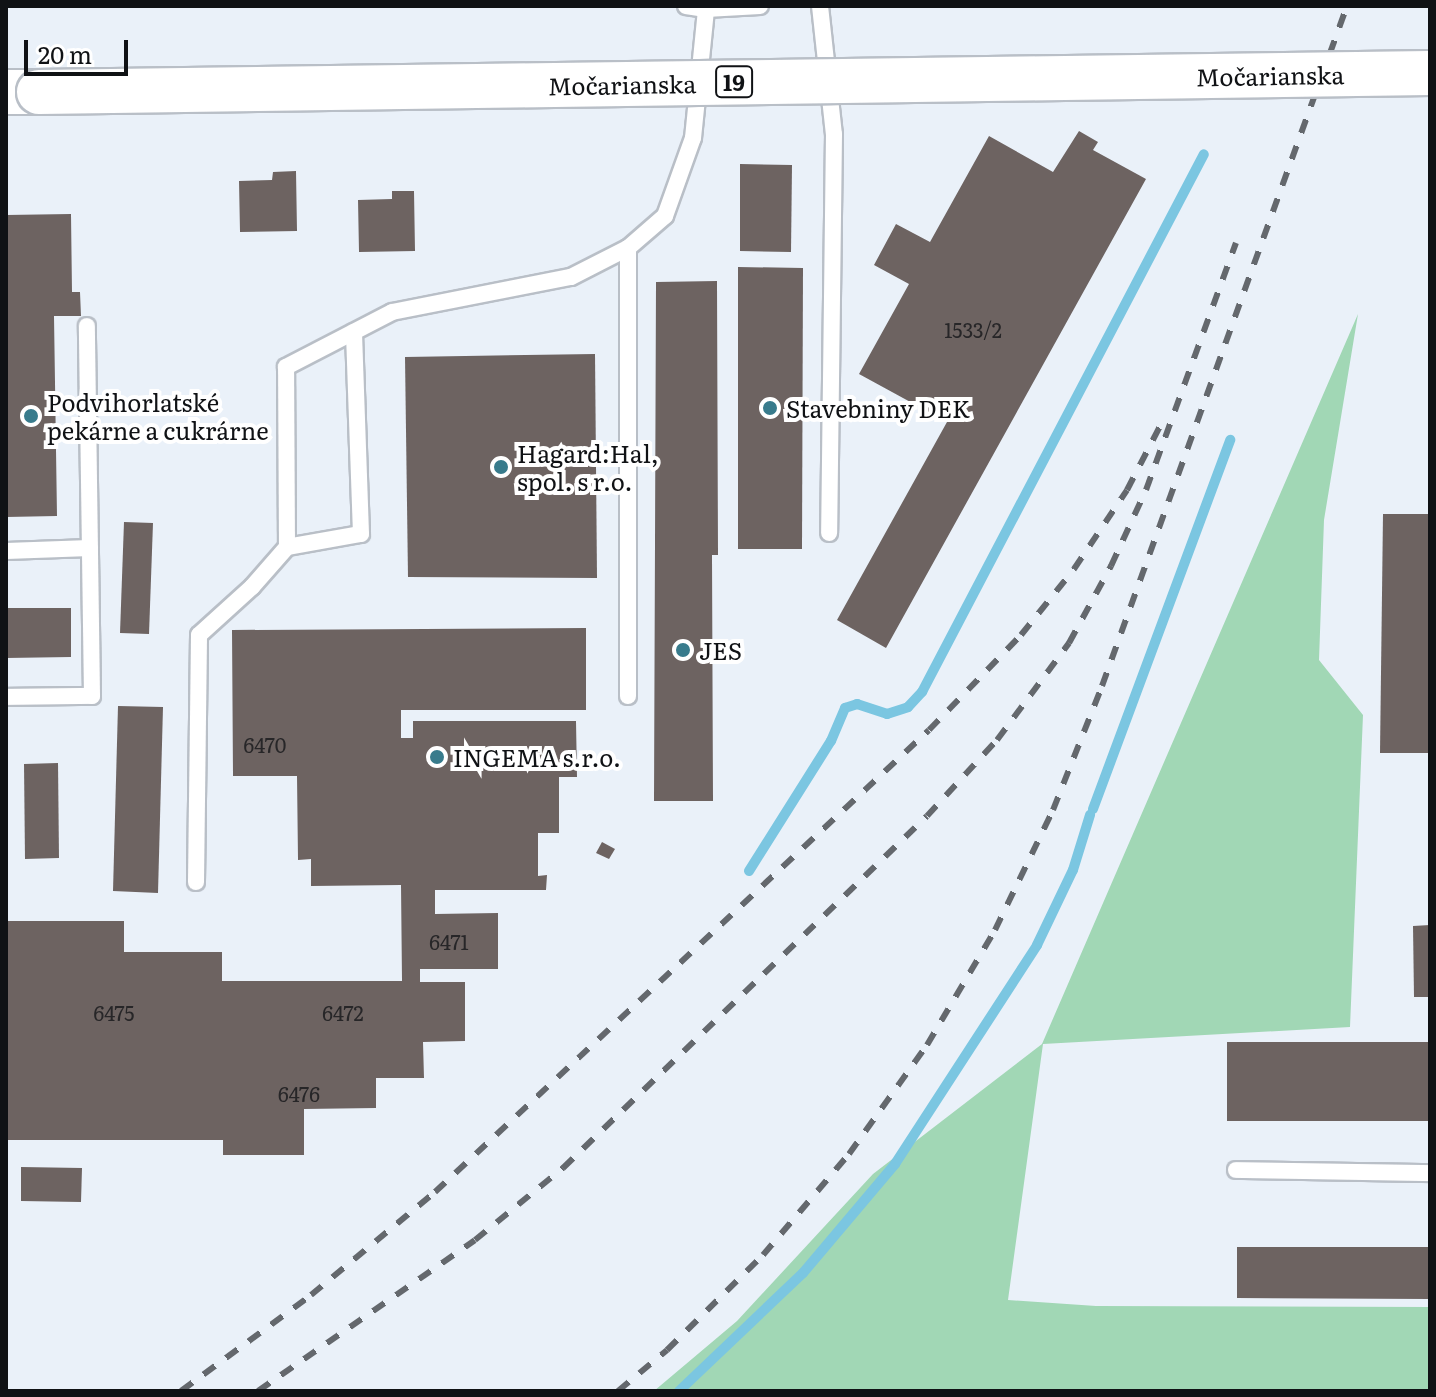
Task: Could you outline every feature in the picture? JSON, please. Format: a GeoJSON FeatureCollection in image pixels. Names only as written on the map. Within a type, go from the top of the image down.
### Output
{"type":"FeatureCollection","features":[{"type":"Feature","properties":{"kind":"main road","name":"Močarianska"},"geometry":{"type":"LineString","coordinates":[[22,92],[1430,73]]}},
{"type":"Feature","properties":{"kind":"lane"},"geometry":{"type":"LineString","coordinates":[[686,6],[706,9],[760,6]]}},
{"type":"Feature","properties":{"kind":"lane"},"geometry":{"type":"LineString","coordinates":[[820,6],[834,134],[829,533]]}},
{"type":"Feature","properties":{"kind":"lane"},"geometry":{"type":"LineString","coordinates":[[287,547],[286,367],[392,312],[571,277],[628,248],[665,216],[693,138],[706,9]]}},
{"type":"Feature","properties":{"kind":"lane"},"geometry":{"type":"LineString","coordinates":[[628,248],[628,696]]}},
{"type":"Feature","properties":{"kind":"lane"},"geometry":{"type":"LineString","coordinates":[[6,697],[92,696],[87,326]]}},
{"type":"Feature","properties":{"kind":"lane"},"geometry":{"type":"LineString","coordinates":[[196,882],[199,635],[252,587],[287,547],[361,534],[354,332]]}},
{"type":"Feature","properties":{"kind":"lane"},"geometry":{"type":"LineString","coordinates":[[6,551],[90,548]]}},
{"type":"Feature","properties":{"kind":"lane"},"geometry":{"type":"LineString","coordinates":[[1236,1170],[1430,1173]]}},
{"type":"Feature","properties":{"kind":"green space"},"geometry":{"type":"Polygon","coordinates":[[[1358,314],[1324,520],[1319,660],[1363,715],[1350,1027],[1043,1044],[1008,1300],[1096,1306],[1430,1307],[1430,1391],[654,1391],[737,1321],[873,1174],[1042,1044],[1358,314]]]}},
{"type":"Feature","properties":{"kind":"building"},"geometry":{"type":"Polygon","coordinates":[[[1079,131],[1098,142],[1093,150],[1146,179],[886,648],[837,620],[947,422],[859,374],[909,284],[874,265],[896,224],[930,242],[989,136],[1053,172],[1079,131]]]}},
{"type":"Feature","properties":{"kind":"building"},"geometry":{"type":"Polygon","coordinates":[[[740,164],[792,165],[791,252],[740,251],[740,164]]]}},
{"type":"Feature","properties":{"kind":"building"},"geometry":{"type":"Polygon","coordinates":[[[296,171],[297,231],[240,232],[239,181],[272,180],[273,172],[296,171]]]}},
{"type":"Feature","properties":{"kind":"building"},"geometry":{"type":"Polygon","coordinates":[[[392,191],[414,191],[415,251],[359,252],[358,200],[392,199],[392,191]]]}},
{"type":"Feature","properties":{"kind":"building","name":"Podvihorlatské pekárne a cukrárne"},"geometry":{"type":"Polygon","coordinates":[[[71,214],[72,292],[80,292],[81,316],[54,316],[57,516],[6,517],[6,215],[71,214]]]}},
{"type":"Feature","properties":{"kind":"building","name":"Stavebniny DEK"},"geometry":{"type":"Polygon","coordinates":[[[738,267],[803,268],[802,549],[738,549],[738,267]]]}},
{"type":"Feature","properties":{"kind":"building"},"geometry":{"type":"Polygon","coordinates":[[[717,281],[718,555],[712,555],[713,801],[654,801],[656,282],[717,281]]]}},
{"type":"Feature","properties":{"kind":"building","name":"Hagard:Hal, spol. s r.o."},"geometry":{"type":"Polygon","coordinates":[[[595,354],[597,578],[408,577],[405,357],[595,354]]]}},
{"type":"Feature","properties":{"kind":"building"},"geometry":{"type":"Polygon","coordinates":[[[1383,514],[1430,514],[1430,753],[1380,753],[1383,514]]]}},
{"type":"Feature","properties":{"kind":"building"},"geometry":{"type":"Polygon","coordinates":[[[124,522],[153,523],[149,634],[120,633],[124,522]]]}},
{"type":"Feature","properties":{"kind":"building"},"geometry":{"type":"Polygon","coordinates":[[[6,608],[71,608],[71,657],[6,658],[6,608]]]}},
{"type":"Feature","properties":{"kind":"building"},"geometry":{"type":"Polygon","coordinates":[[[586,628],[586,710],[401,710],[401,738],[413,738],[413,721],[576,721],[577,777],[559,777],[559,833],[538,833],[538,876],[547,875],[546,890],[435,890],[435,914],[498,913],[498,969],[420,969],[420,982],[465,982],[465,1041],[423,1042],[424,1078],[376,1078],[376,1108],[304,1109],[304,1155],[223,1155],[223,1140],[6,1140],[6,921],[124,921],[124,952],[222,952],[222,981],[402,981],[401,885],[311,886],[311,859],[298,860],[297,776],[233,776],[232,630],[586,628]]]}},
{"type":"Feature","properties":{"kind":"building"},"geometry":{"type":"Polygon","coordinates":[[[118,706],[163,707],[158,893],[113,891],[118,706]]]}},
{"type":"Feature","properties":{"kind":"building"},"geometry":{"type":"Polygon","coordinates":[[[58,763],[59,858],[25,859],[24,764],[58,763]]]}},
{"type":"Feature","properties":{"kind":"building"},"geometry":{"type":"Polygon","coordinates":[[[602,842],[615,849],[609,859],[596,853],[602,842]]]}},
{"type":"Feature","properties":{"kind":"building"},"geometry":{"type":"Polygon","coordinates":[[[1430,925],[1430,997],[1414,997],[1413,926],[1430,925]]]}},
{"type":"Feature","properties":{"kind":"building"},"geometry":{"type":"Polygon","coordinates":[[[1227,1042],[1430,1042],[1430,1121],[1227,1121],[1227,1042]]]}},
{"type":"Feature","properties":{"kind":"building"},"geometry":{"type":"Polygon","coordinates":[[[21,1167],[82,1168],[81,1202],[21,1201],[21,1167]]]}},
{"type":"Feature","properties":{"kind":"building"},"geometry":{"type":"Polygon","coordinates":[[[1237,1247],[1430,1247],[1430,1299],[1237,1298],[1237,1247]]]}},
{"type":"Feature","properties":{"kind":"waterway"},"geometry":{"type":"LineString","coordinates":[[749,871],[831,741],[845,708],[857,704],[887,714],[908,707],[922,692],[1204,154]]}},
{"type":"Feature","properties":{"kind":"waterway"},"geometry":{"type":"LineString","coordinates":[[1093,809],[1230,440]]}},
{"type":"Feature","properties":{"kind":"waterway"},"geometry":{"type":"LineString","coordinates":[[679,1391],[803,1273],[895,1164],[1037,945],[1073,870],[1090,815]]}},
{"type":"Feature","properties":{"kind":"railway"},"geometry":{"type":"LineString","coordinates":[[618,1391],[667,1350],[763,1255],[849,1154],[927,1045],[995,930],[1053,810],[1102,686],[1347,6]]}},
{"type":"Feature","properties":{"kind":"railway"},"geometry":{"type":"LineString","coordinates":[[258,1391],[475,1240],[563,1168],[927,816],[997,740],[1069,643],[1111,566],[1146,490],[1236,243]]}},
{"type":"Feature","properties":{"kind":"railway"},"geometry":{"type":"LineString","coordinates":[[181,1391],[311,1295],[435,1192],[929,730],[1021,635],[1074,569],[1127,490],[1160,426]]}},
{"type":"Feature","properties":{"kind":"place","name":"Stavebniny DEK"},"geometry":{"type":"Point","coordinates":[770,408]}},
{"type":"Feature","properties":{"kind":"place","name":"Podvihorlatské pekárne a cukrárne"},"geometry":{"type":"Point","coordinates":[31,416]}},
{"type":"Feature","properties":{"kind":"place","name":"Hagard:Hal, spol. s r.o."},"geometry":{"type":"Point","coordinates":[501,467]}},
{"type":"Feature","properties":{"kind":"place","name":"JES"},"geometry":{"type":"Point","coordinates":[683,650]}},
{"type":"Feature","properties":{"kind":"place","name":"INGEMA s.r.o."},"geometry":{"type":"Point","coordinates":[437,757]}}]}
